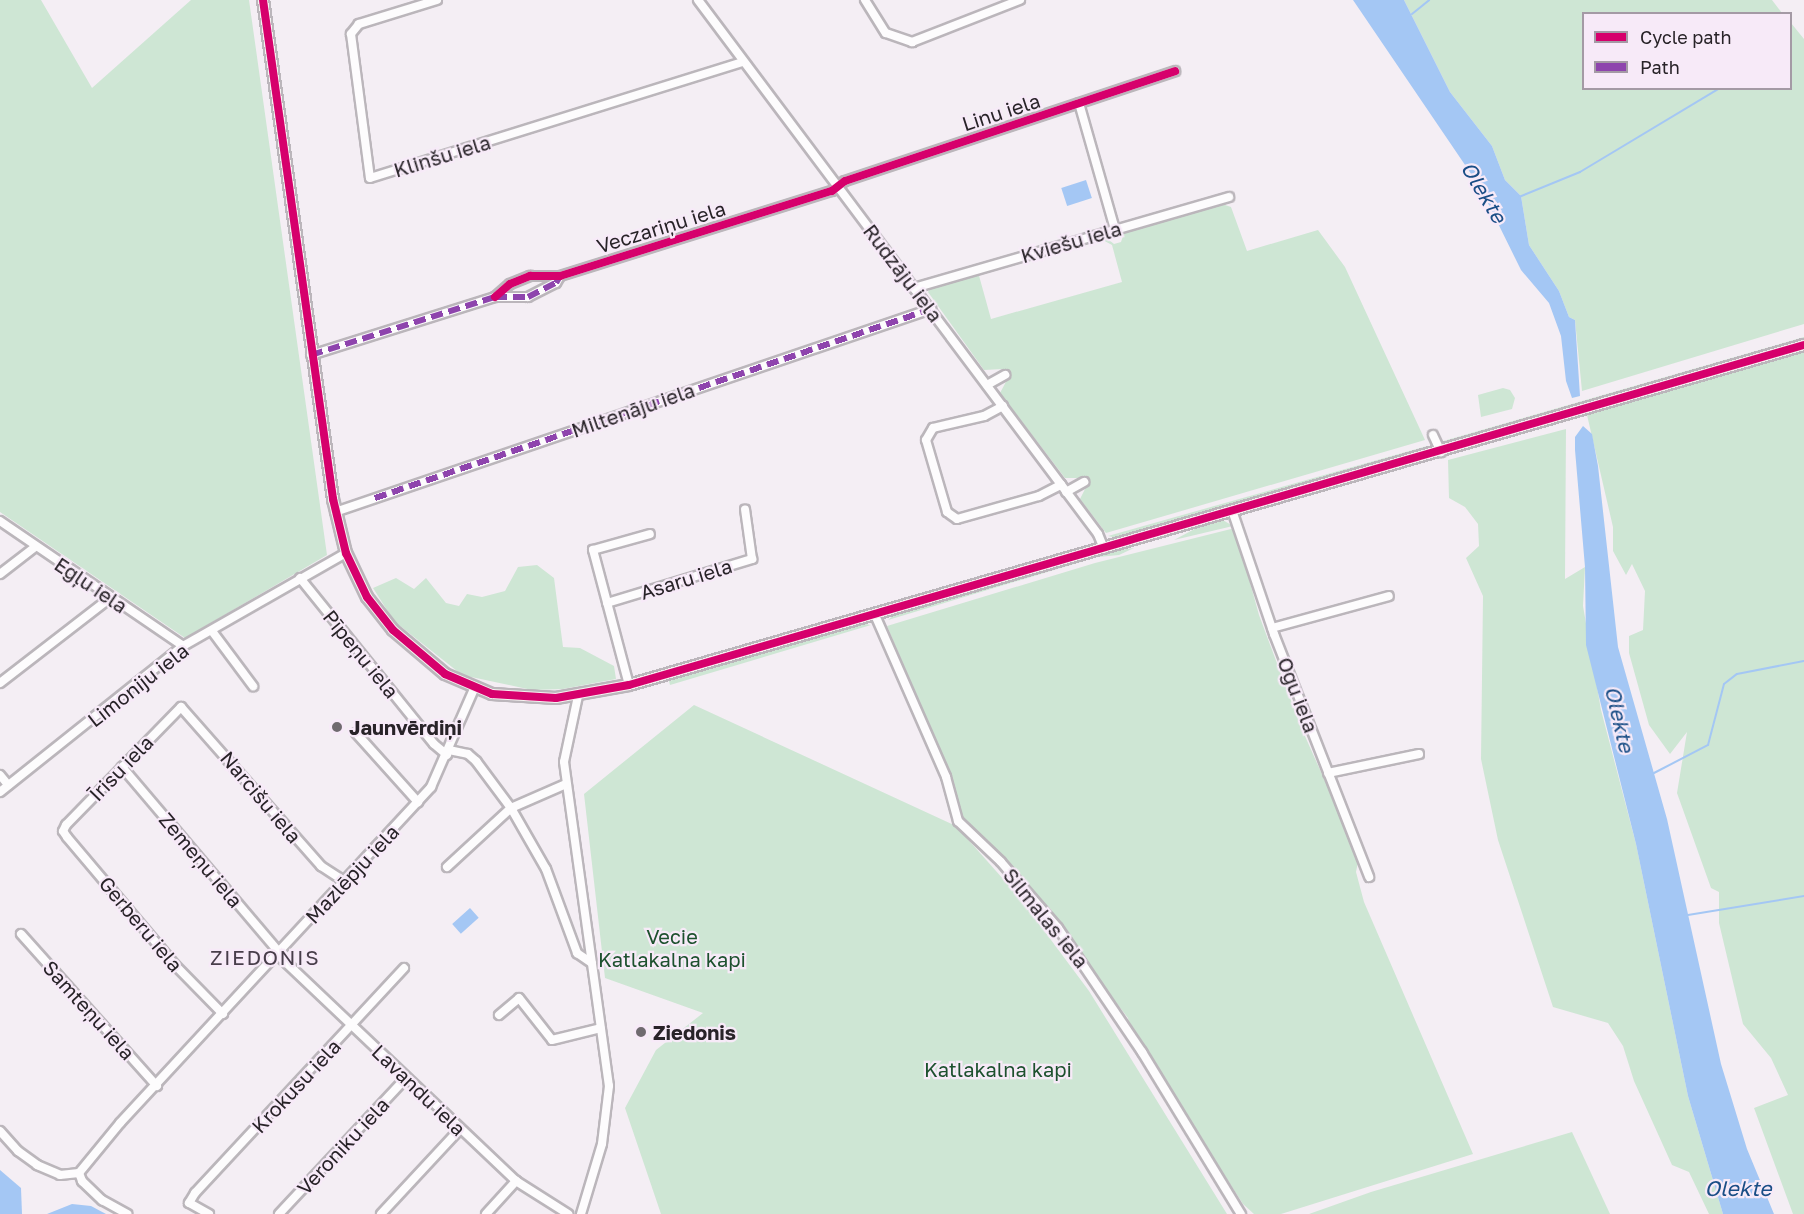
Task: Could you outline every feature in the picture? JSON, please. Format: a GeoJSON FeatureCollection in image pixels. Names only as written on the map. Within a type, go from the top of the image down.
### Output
{"type":"FeatureCollection","features":[{"type":"Feature","properties":{"kind":"main road"},"geometry":{"type":"LineString","coordinates":[[263,0],[335,512],[346,553],[367,597],[393,630],[445,674],[474,689],[509,698],[578,696],[629,685],[1233,513],[1804,345]]}},
{"type":"Feature","properties":{"kind":"street","name":"Klinšu iela"},"geometry":{"type":"LineString","coordinates":[[437,0],[359,24],[351,34],[370,178],[743,62]]}},
{"type":"Feature","properties":{"kind":"street","name":"Rudzāju iela"},"geometry":{"type":"LineString","coordinates":[[699,0],[743,62],[1064,488],[1100,537],[1104,549]]}},
{"type":"Feature","properties":{"kind":"street"},"geometry":{"type":"LineString","coordinates":[[865,0],[886,33],[912,42],[1020,0]]}},
{"type":"Feature","properties":{"kind":"street","name":"Linu iela"},"geometry":{"type":"LineString","coordinates":[[838,186],[1175,71]]}},
{"type":"Feature","properties":{"kind":"street"},"geometry":{"type":"LineString","coordinates":[[1079,103],[1115,229]]}},
{"type":"Feature","properties":{"kind":"street","name":"Veczariņu iela"},"geometry":{"type":"LineString","coordinates":[[495,297],[510,284],[530,276],[560,276],[838,186]]}},
{"type":"Feature","properties":{"kind":"street","name":"Kviešu iela"},"geometry":{"type":"LineString","coordinates":[[914,288],[1229,197]]}},
{"type":"Feature","properties":{"kind":"street","name":"Veczariņu iela"},"geometry":{"type":"LineString","coordinates":[[312,355],[495,297],[528,297],[556,283],[560,276]]}},
{"type":"Feature","properties":{"kind":"street","name":"Miltenāju iela"},"geometry":{"type":"LineString","coordinates":[[335,512],[931,309]]}},
{"type":"Feature","properties":{"kind":"street"},"geometry":{"type":"LineString","coordinates":[[987,385],[1005,375]]}},
{"type":"Feature","properties":{"kind":"street"},"geometry":{"type":"LineString","coordinates":[[1003,406],[984,416],[933,428],[926,440],[947,512],[957,519],[1084,482]]}},
{"type":"Feature","properties":{"kind":"street"},"geometry":{"type":"LineString","coordinates":[[1433,435],[1441,452]]}},
{"type":"Feature","properties":{"kind":"street","name":"Asaru iela"},"geometry":{"type":"LineString","coordinates":[[607,603],[752,559],[745,509]]}},
{"type":"Feature","properties":{"kind":"street","name":"Ogu iela"},"geometry":{"type":"LineString","coordinates":[[1233,513],[1272,628],[1369,877]]}},
{"type":"Feature","properties":{"kind":"street","name":"Egļu iela"},"geometry":{"type":"LineString","coordinates":[[0,521],[183,646]]}},
{"type":"Feature","properties":{"kind":"street"},"geometry":{"type":"LineString","coordinates":[[629,685],[593,550],[650,534]]}},
{"type":"Feature","properties":{"kind":"street"},"geometry":{"type":"LineString","coordinates":[[0,574],[35,547]]}},
{"type":"Feature","properties":{"kind":"street","name":"Limoniju iela"},"geometry":{"type":"LineString","coordinates":[[0,792],[183,646],[346,553]]}},
{"type":"Feature","properties":{"kind":"street","name":"Pīpeņu iela"},"geometry":{"type":"LineString","coordinates":[[300,578],[434,744],[448,752]]}},
{"type":"Feature","properties":{"kind":"street"},"geometry":{"type":"LineString","coordinates":[[1272,628],[1389,596]]}},
{"type":"Feature","properties":{"kind":"street"},"geometry":{"type":"LineString","coordinates":[[0,683],[110,598]]}},
{"type":"Feature","properties":{"kind":"street","name":"Silmalas iela"},"geometry":{"type":"LineString","coordinates":[[875,615],[946,777],[958,821],[1000,862],[1065,937],[1142,1052],[1241,1214]]}},
{"type":"Feature","properties":{"kind":"street"},"geometry":{"type":"LineString","coordinates":[[212,631],[253,686]]}},
{"type":"Feature","properties":{"kind":"street","name":"Mazlēpju iela"},"geometry":{"type":"LineString","coordinates":[[79,1173],[120,1123],[157,1086],[418,802],[448,752],[474,689]]}},
{"type":"Feature","properties":{"kind":"street"},"geometry":{"type":"LineString","coordinates":[[578,696],[565,750],[566,784],[601,1029],[608,1061],[608,1115],[581,1214]]}},
{"type":"Feature","properties":{"kind":"street","name":"Īrisu iela"},"geometry":{"type":"LineString","coordinates":[[63,831],[181,707]]}},
{"type":"Feature","properties":{"kind":"street","name":"Narcišu iela"},"geometry":{"type":"LineString","coordinates":[[181,707],[321,866],[346,882]]}},
{"type":"Feature","properties":{"kind":"street"},"geometry":{"type":"LineString","coordinates":[[356,733],[418,802]]}},
{"type":"Feature","properties":{"kind":"street"},"geometry":{"type":"LineString","coordinates":[[448,752],[468,754],[476,761],[511,808],[546,869],[577,953],[592,963]]}},
{"type":"Feature","properties":{"kind":"street"},"geometry":{"type":"LineString","coordinates":[[1328,773],[1419,754]]}},
{"type":"Feature","properties":{"kind":"street","name":"Zemeņu iela"},"geometry":{"type":"LineString","coordinates":[[122,767],[279,954]]}},
{"type":"Feature","properties":{"kind":"street"},"geometry":{"type":"LineString","coordinates":[[0,775],[8,786]]}},
{"type":"Feature","properties":{"kind":"street"},"geometry":{"type":"LineString","coordinates":[[447,867],[511,808],[566,784]]}},
{"type":"Feature","properties":{"kind":"street","name":"Gerberu iela"},"geometry":{"type":"LineString","coordinates":[[63,831],[175,965],[223,1014]]}},
{"type":"Feature","properties":{"kind":"street","name":"Samteņu iela"},"geometry":{"type":"LineString","coordinates":[[21,934],[157,1086]]}},
{"type":"Feature","properties":{"kind":"street","name":"Lavandu iela"},"geometry":{"type":"LineString","coordinates":[[279,954],[516,1181],[568,1214]]}},
{"type":"Feature","properties":{"kind":"street","name":"Krokusu iela"},"geometry":{"type":"LineString","coordinates":[[209,1214],[189,1203],[404,968]]}},
{"type":"Feature","properties":{"kind":"street"},"geometry":{"type":"LineString","coordinates":[[499,1015],[519,998],[552,1040],[601,1029]]}},
{"type":"Feature","properties":{"kind":"street","name":"Veroniku iela"},"geometry":{"type":"LineString","coordinates":[[279,1214],[406,1078]]}},
{"type":"Feature","properties":{"kind":"street"},"geometry":{"type":"LineString","coordinates":[[381,1214],[460,1129]]}},
{"type":"Feature","properties":{"kind":"street"},"geometry":{"type":"LineString","coordinates":[[0,1131],[18,1152],[37,1165],[60,1174],[79,1173],[96,1194],[127,1214]]}},
{"type":"Feature","properties":{"kind":"street"},"geometry":{"type":"LineString","coordinates":[[486,1214],[516,1181]]}},
{"type":"Feature","properties":{"kind":"green space"},"geometry":{"type":"Polygon","coordinates":[[[0,0],[41,0],[92,88],[191,0],[249,0],[327,555],[185,638],[0,512],[0,0]]]}},
{"type":"Feature","properties":{"kind":"green space"},"geometry":{"type":"Polygon","coordinates":[[[1404,0],[1772,0],[1781,12],[1582,12],[1582,90],[1792,90],[1792,24],[1804,39],[1804,324],[1582,391],[1575,320],[1569,317],[1559,291],[1529,245],[1521,196],[1505,180],[1492,146],[1450,92],[1404,0]]]}},
{"type":"Feature","properties":{"kind":"green space"},"geometry":{"type":"Polygon","coordinates":[[[1219,203],[1231,207],[1247,251],[1318,230],[1345,267],[1425,440],[1106,533],[1080,499],[1086,487],[1083,478],[1065,478],[1000,393],[1008,378],[1003,369],[984,370],[928,292],[934,283],[978,272],[991,319],[1122,282],[1112,245],[1101,239],[1085,241],[1104,236],[1114,244],[1121,242],[1125,230],[1219,203]]]}},
{"type":"Feature","properties":{"kind":"green space"},"geometry":{"type":"Polygon","coordinates":[[[1804,337],[1804,339],[1444,444],[1440,442],[1804,337]]]}},
{"type":"Feature","properties":{"kind":"green space"},"geometry":{"type":"Polygon","coordinates":[[[1804,351],[1804,1214],[1793,1214],[1754,1108],[1788,1095],[1771,1058],[1743,1024],[1719,923],[1719,892],[1711,888],[1677,793],[1687,732],[1670,754],[1649,725],[1629,653],[1629,636],[1643,630],[1645,591],[1632,564],[1626,575],[1613,551],[1613,527],[1587,415],[1804,351]]]}},
{"type":"Feature","properties":{"kind":"green space"},"geometry":{"type":"Polygon","coordinates":[[[1503,388],[1510,390],[1515,398],[1512,409],[1481,417],[1478,395],[1503,388]]]}},
{"type":"Feature","properties":{"kind":"green space"},"geometry":{"type":"Polygon","coordinates":[[[1566,429],[1565,579],[1585,567],[1583,606],[1601,710],[1636,844],[1688,1096],[1723,1214],[1709,1214],[1689,1172],[1672,1165],[1634,1081],[1623,1046],[1608,1023],[1553,1007],[1498,840],[1481,759],[1483,596],[1466,558],[1479,546],[1478,524],[1465,507],[1449,498],[1448,460],[1566,429]]]}},
{"type":"Feature","properties":{"kind":"green space"},"geometry":{"type":"Polygon","coordinates":[[[1427,446],[1422,452],[1122,539],[1108,536],[1427,446]]]}},
{"type":"Feature","properties":{"kind":"green space"},"geometry":{"type":"Polygon","coordinates":[[[1221,519],[1233,526],[1174,540],[1202,525],[1221,519]]]}},
{"type":"Feature","properties":{"kind":"green space"},"geometry":{"type":"Polygon","coordinates":[[[1235,528],[1259,615],[1300,725],[1359,857],[1356,872],[1364,902],[1473,1154],[1281,1214],[1254,1214],[1243,1204],[1130,1028],[1128,1018],[1018,875],[962,818],[955,788],[887,626],[1095,563],[1235,528]]]}},
{"type":"Feature","properties":{"kind":"green space"},"geometry":{"type":"Polygon","coordinates":[[[1134,548],[1119,555],[1088,558],[1112,551],[1134,548]]]}},
{"type":"Feature","properties":{"kind":"green space"},"geometry":{"type":"Polygon","coordinates":[[[1084,559],[1084,561],[888,620],[894,615],[1084,559]]]}},
{"type":"Feature","properties":{"kind":"green space"},"geometry":{"type":"Polygon","coordinates":[[[537,565],[554,578],[563,647],[580,648],[614,666],[616,679],[563,689],[532,690],[462,675],[394,621],[373,588],[396,578],[414,589],[426,578],[446,603],[459,606],[467,594],[482,597],[505,591],[518,567],[537,565]]]}},
{"type":"Feature","properties":{"kind":"green space"},"geometry":{"type":"Polygon","coordinates":[[[865,624],[871,625],[670,685],[669,681],[865,624]]]}},
{"type":"Feature","properties":{"kind":"green space"},"geometry":{"type":"Polygon","coordinates":[[[694,705],[956,826],[1019,897],[1089,991],[1227,1214],[661,1214],[625,1108],[656,1050],[703,1013],[605,978],[584,794],[694,705]]]}},
{"type":"Feature","properties":{"kind":"green space"},"geometry":{"type":"Polygon","coordinates":[[[1572,1132],[1610,1214],[1309,1214],[1371,1192],[1572,1132]]]}},
{"type":"Feature","properties":{"kind":"water","name":"Olekte"},"geometry":{"type":"Polygon","coordinates":[[[1353,0],[1404,0],[1450,92],[1492,146],[1505,180],[1521,196],[1529,245],[1559,291],[1569,317],[1575,320],[1580,396],[1572,398],[1566,381],[1561,336],[1549,303],[1521,270],[1480,187],[1353,0]]]}},
{"type":"Feature","properties":{"kind":"water"},"geometry":{"type":"Polygon","coordinates":[[[1086,180],[1092,198],[1067,206],[1061,188],[1086,180]]]}},
{"type":"Feature","properties":{"kind":"water","name":"Olekte"},"geometry":{"type":"Polygon","coordinates":[[[1583,426],[1592,434],[1598,466],[1618,647],[1667,819],[1721,1064],[1747,1149],[1774,1214],[1723,1214],[1688,1096],[1636,844],[1586,645],[1585,567],[1575,450],[1575,437],[1583,426]]]}},
{"type":"Feature","properties":{"kind":"water"},"geometry":{"type":"Polygon","coordinates":[[[470,908],[479,918],[461,934],[452,924],[470,908]]]}},
{"type":"Feature","properties":{"kind":"water"},"geometry":{"type":"Polygon","coordinates":[[[0,1170],[21,1188],[22,1214],[0,1214],[0,1170]]]}},
{"type":"Feature","properties":{"kind":"water"},"geometry":{"type":"Polygon","coordinates":[[[72,1204],[91,1206],[106,1214],[47,1214],[72,1204]]]}},
{"type":"Feature","properties":{"kind":"waterway"},"geometry":{"type":"LineString","coordinates":[[1412,14],[1429,0]]}},
{"type":"Feature","properties":{"kind":"waterway"},"geometry":{"type":"LineString","coordinates":[[1519,197],[1580,172],[1717,90]]}},
{"type":"Feature","properties":{"kind":"waterway"},"geometry":{"type":"LineString","coordinates":[[1654,773],[1708,745],[1724,684],[1737,674],[1804,661]]}},
{"type":"Feature","properties":{"kind":"waterway"},"geometry":{"type":"LineString","coordinates":[[1688,915],[1804,896]]}},
{"type":"Feature","properties":{"kind":"marked path"},"geometry":{"type":"LineString","coordinates":[[311,355],[495,297],[528,297],[556,283],[560,276]]}},
{"type":"Feature","properties":{"kind":"marked path"},"geometry":{"type":"LineString","coordinates":[[375,498],[931,309]]}},
{"type":"Feature","properties":{"kind":"cycle path"},"geometry":{"type":"LineString","coordinates":[[263,0],[333,499],[346,553],[367,597],[393,630],[445,674],[492,694],[556,698],[629,685],[1804,345]]}},
{"type":"Feature","properties":{"kind":"cycle path"},"geometry":{"type":"LineString","coordinates":[[495,297],[510,284],[530,276],[560,276],[832,191],[845,181],[1175,71]]}},
{"type":"Feature","properties":{"kind":"place","name":"Jaunvērdiņi"},"geometry":{"type":"Point","coordinates":[337,727]}},
{"type":"Feature","properties":{"kind":"place","name":"Ziedonis"},"geometry":{"type":"Point","coordinates":[641,1032]}},
{"type":"Feature","properties":{"kind":"district","name":"ZIEDONIS"},"geometry":{"type":"Point","coordinates":[265,957]}},
{"type":"Feature","properties":{"kind":"park label","name":"Vecie Katlakalna kapi"},"geometry":{"type":"Point","coordinates":[672,948]}},
{"type":"Feature","properties":{"kind":"park label","name":"Katlakalna kapi"},"geometry":{"type":"Point","coordinates":[998,1069]}}]}
